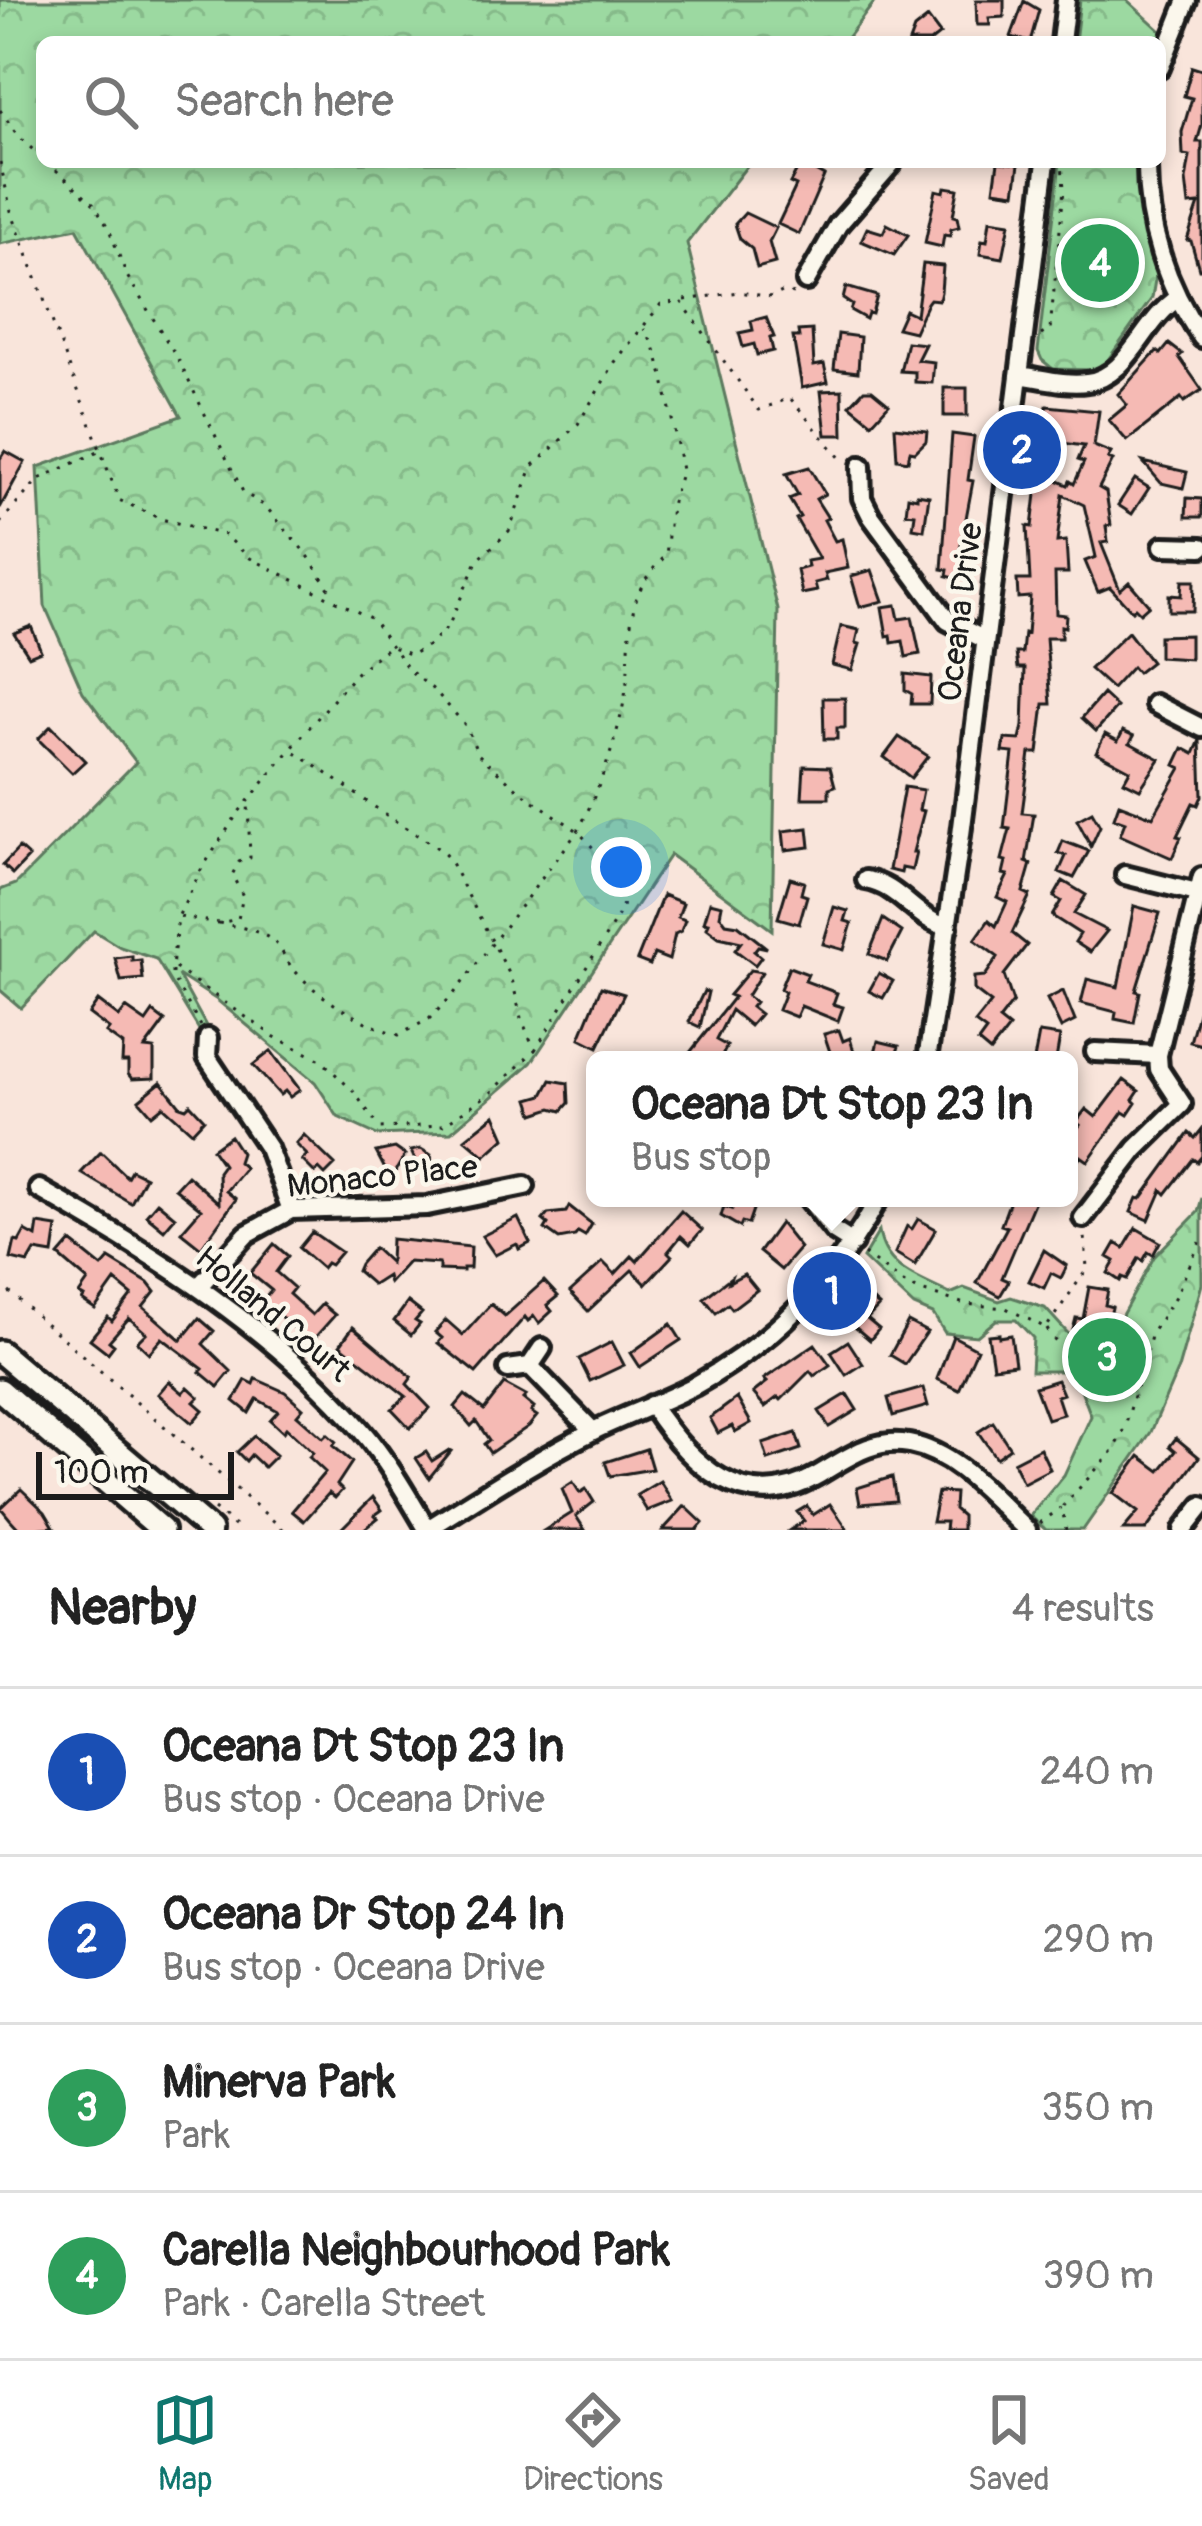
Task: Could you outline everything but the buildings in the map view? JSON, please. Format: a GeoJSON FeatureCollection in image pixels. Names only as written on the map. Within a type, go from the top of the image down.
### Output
{"type":"FeatureCollection","features":[{"type":"Feature","properties":{"kind":"main road"},"geometry":{"type":"LineString","coordinates":[[0,1352],[210,1530]]}},
{"type":"Feature","properties":{"kind":"main road"},"geometry":{"type":"LineString","coordinates":[[0,1390],[162,1530]]}},
{"type":"Feature","properties":{"kind":"street"},"geometry":{"type":"LineString","coordinates":[[1062,36],[1066,0]]}},
{"type":"Feature","properties":{"kind":"street"},"geometry":{"type":"LineString","coordinates":[[1166,53],[1187,0]]}},
{"type":"Feature","properties":{"kind":"street"},"geometry":{"type":"LineString","coordinates":[[800,287],[838,225],[888,168]]}},
{"type":"Feature","properties":{"kind":"street","name":"Oceana Drive"},"geometry":{"type":"LineString","coordinates":[[927,1051],[948,926],[1045,168]]}},
{"type":"Feature","properties":{"kind":"street"},"geometry":{"type":"LineString","coordinates":[[1147,168],[1149,210],[1177,299],[1202,338]]}},
{"type":"Feature","properties":{"kind":"street"},"geometry":{"type":"LineString","coordinates":[[1019,375],[1077,383],[1103,378],[1177,299]]}},
{"type":"Feature","properties":{"kind":"street"},"geometry":{"type":"LineString","coordinates":[[853,462],[871,516],[948,621],[985,640]]}},
{"type":"Feature","properties":{"kind":"street"},"geometry":{"type":"LineString","coordinates":[[1163,546],[1202,547]]}},
{"type":"Feature","properties":{"kind":"street"},"geometry":{"type":"LineString","coordinates":[[1155,704],[1202,728]]}},
{"type":"Feature","properties":{"kind":"street"},"geometry":{"type":"LineString","coordinates":[[1125,875],[1200,885],[1158,1055],[1160,1069],[1182,1104]]}},
{"type":"Feature","properties":{"kind":"street"},"geometry":{"type":"LineString","coordinates":[[866,880],[887,885],[920,916],[948,926]]}},
{"type":"Feature","properties":{"kind":"street"},"geometry":{"type":"LineString","coordinates":[[202,1050],[268,1148],[291,1210]]}},
{"type":"Feature","properties":{"kind":"street"},"geometry":{"type":"LineString","coordinates":[[1096,1052],[1158,1055]]}},
{"type":"Feature","properties":{"kind":"street"},"geometry":{"type":"LineString","coordinates":[[1084,1227],[1136,1149],[1182,1104],[1202,1092]]}},
{"type":"Feature","properties":{"kind":"street","name":"Monaco Place"},"geometry":{"type":"LineString","coordinates":[[200,1285],[247,1234],[291,1210],[427,1207],[525,1186]]}},
{"type":"Feature","properties":{"kind":"street","name":"Holland Court"},"geometry":{"type":"LineString","coordinates":[[39,1189],[200,1285],[301,1371],[362,1431],[427,1530]]}},
{"type":"Feature","properties":{"kind":"street"},"geometry":{"type":"LineString","coordinates":[[814,1207],[858,1248]]}},
{"type":"Feature","properties":{"kind":"street"},"geometry":{"type":"LineString","coordinates":[[427,1530],[593,1431],[694,1386],[758,1344],[858,1248],[875,1207]]}},
{"type":"Feature","properties":{"kind":"street"},"geometry":{"type":"LineString","coordinates":[[508,1369],[530,1366],[542,1348]]}},
{"type":"Feature","properties":{"kind":"street"},"geometry":{"type":"LineString","coordinates":[[530,1366],[593,1431]]}},
{"type":"Feature","properties":{"kind":"street"},"geometry":{"type":"LineString","coordinates":[[651,1405],[682,1448],[724,1481],[776,1490],[809,1480],[865,1448],[909,1444],[956,1465],[1031,1527]]}},
{"type":"Feature","properties":{"kind":"street"},"geometry":{"type":"LineString","coordinates":[[1183,1530],[1202,1506]]}},
{"type":"Feature","properties":{"kind":"path"},"geometry":{"type":"LineString","coordinates":[[0,110],[36,153]]}},
{"type":"Feature","properties":{"kind":"path"},"geometry":{"type":"LineString","coordinates":[[0,162],[11,212],[119,500],[161,519],[226,535],[250,558],[372,619],[466,726],[478,754],[521,792],[578,831],[624,882],[622,910],[535,1050],[492,1092],[443,1125],[380,1128],[354,1092],[321,1060],[275,1037],[172,966]]}},
{"type":"Feature","properties":{"kind":"path"},"geometry":{"type":"LineString","coordinates":[[53,168],[94,204],[109,229],[127,275],[178,359],[244,492],[266,507],[309,557],[334,597]]}},
{"type":"Feature","properties":{"kind":"path"},"geometry":{"type":"LineString","coordinates":[[1036,338],[1050,330],[1062,168]]}},
{"type":"Feature","properties":{"kind":"path"},"geometry":{"type":"LineString","coordinates":[[391,646],[411,655],[429,646],[448,627],[477,561],[509,531],[532,467],[578,424],[615,362],[661,304],[739,292],[772,297],[800,287]]}},
{"type":"Feature","properties":{"kind":"path"},"geometry":{"type":"LineString","coordinates":[[680,301],[759,410],[790,398],[841,458],[853,462]]}},
{"type":"Feature","properties":{"kind":"path"},"geometry":{"type":"LineString","coordinates":[[178,917],[254,930],[276,942],[289,966],[307,984],[372,1027],[399,1035],[429,1019],[493,943],[578,831],[592,803],[625,695],[633,605],[650,570],[666,556],[671,505],[682,470],[664,379],[644,328]]}},
{"type":"Feature","properties":{"kind":"path"},"geometry":{"type":"LineString","coordinates":[[0,523],[39,479],[100,451]]}},
{"type":"Feature","properties":{"kind":"path"},"geometry":{"type":"LineString","coordinates":[[202,1050],[172,977],[178,917],[201,870],[248,802],[359,670],[391,646]]}},
{"type":"Feature","properties":{"kind":"path"},"geometry":{"type":"LineString","coordinates":[[290,751],[436,844],[449,859],[512,979],[520,1018],[535,1050]]}},
{"type":"Feature","properties":{"kind":"path"},"geometry":{"type":"LineString","coordinates":[[219,923],[238,919],[242,896],[232,875],[239,862],[250,858],[248,802]]}},
{"type":"Feature","properties":{"kind":"path"},"geometry":{"type":"LineString","coordinates":[[1046,1328],[1087,1269],[1084,1227]]}},
{"type":"Feature","properties":{"kind":"path"},"geometry":{"type":"LineString","coordinates":[[1031,1527],[1062,1507],[1114,1450],[1152,1333],[1202,1238]]}},
{"type":"Feature","properties":{"kind":"path"},"geometry":{"type":"LineString","coordinates":[[858,1248],[905,1284],[924,1292],[1006,1308],[1046,1328],[1055,1345],[1072,1359],[1138,1387]]}},
{"type":"Feature","properties":{"kind":"path"},"geometry":{"type":"LineString","coordinates":[[0,1285],[284,1530]]}},
{"type":"Feature","properties":{"kind":"path"},"geometry":{"type":"LineString","coordinates":[[1062,1507],[1066,1530]]}},
{"type":"Feature","properties":{"kind":"green space"},"geometry":{"type":"Polygon","coordinates":[[[0,0],[876,0],[849,36],[36,36],[36,168],[745,168],[687,243],[778,610],[772,930],[670,855],[531,1063],[451,1132],[377,1135],[338,1117],[315,1082],[217,1000],[178,975],[212,1037],[204,1038],[156,959],[120,947],[94,931],[21,1008],[0,990],[0,890],[16,884],[136,762],[83,692],[45,606],[38,467],[181,416],[77,228],[0,244],[0,0]]]}},
{"type":"Feature","properties":{"kind":"green space"},"geometry":{"type":"Polygon","coordinates":[[[1080,0],[1127,0],[1162,32],[1161,36],[1076,36],[1080,0]]]}},
{"type":"Feature","properties":{"kind":"green space"},"geometry":{"type":"Polygon","coordinates":[[[1059,168],[1137,168],[1140,210],[1156,274],[1152,298],[1107,361],[1093,370],[1053,369],[1038,351],[1059,168]]]}},
{"type":"Feature","properties":{"kind":"green space"},"geometry":{"type":"Polygon","coordinates":[[[1202,1198],[1202,1284],[1178,1369],[1151,1432],[1083,1530],[1046,1530],[1030,1516],[1064,1475],[1091,1416],[1074,1371],[1031,1371],[1033,1338],[1016,1320],[996,1320],[977,1336],[945,1333],[933,1314],[914,1306],[863,1258],[879,1231],[888,1255],[915,1277],[950,1294],[964,1288],[999,1301],[1011,1297],[1045,1308],[1075,1341],[1105,1346],[1154,1257],[1198,1212],[1202,1198]]]}},
{"type":"Feature","properties":{"kind":"place","name":"Carella Neighbourhood Park"},"geometry":{"type":"Point","coordinates":[1100,263]}},
{"type":"Feature","properties":{"kind":"place","name":"Oceana Dr Stop 24 In"},"geometry":{"type":"Point","coordinates":[1022,450]}},
{"type":"Feature","properties":{"kind":"place","name":"Oceana Dt Stop 23 In"},"geometry":{"type":"Point","coordinates":[832,1291]}},
{"type":"Feature","properties":{"kind":"place","name":"Minerva Park"},"geometry":{"type":"Point","coordinates":[1107,1357]}}]}
